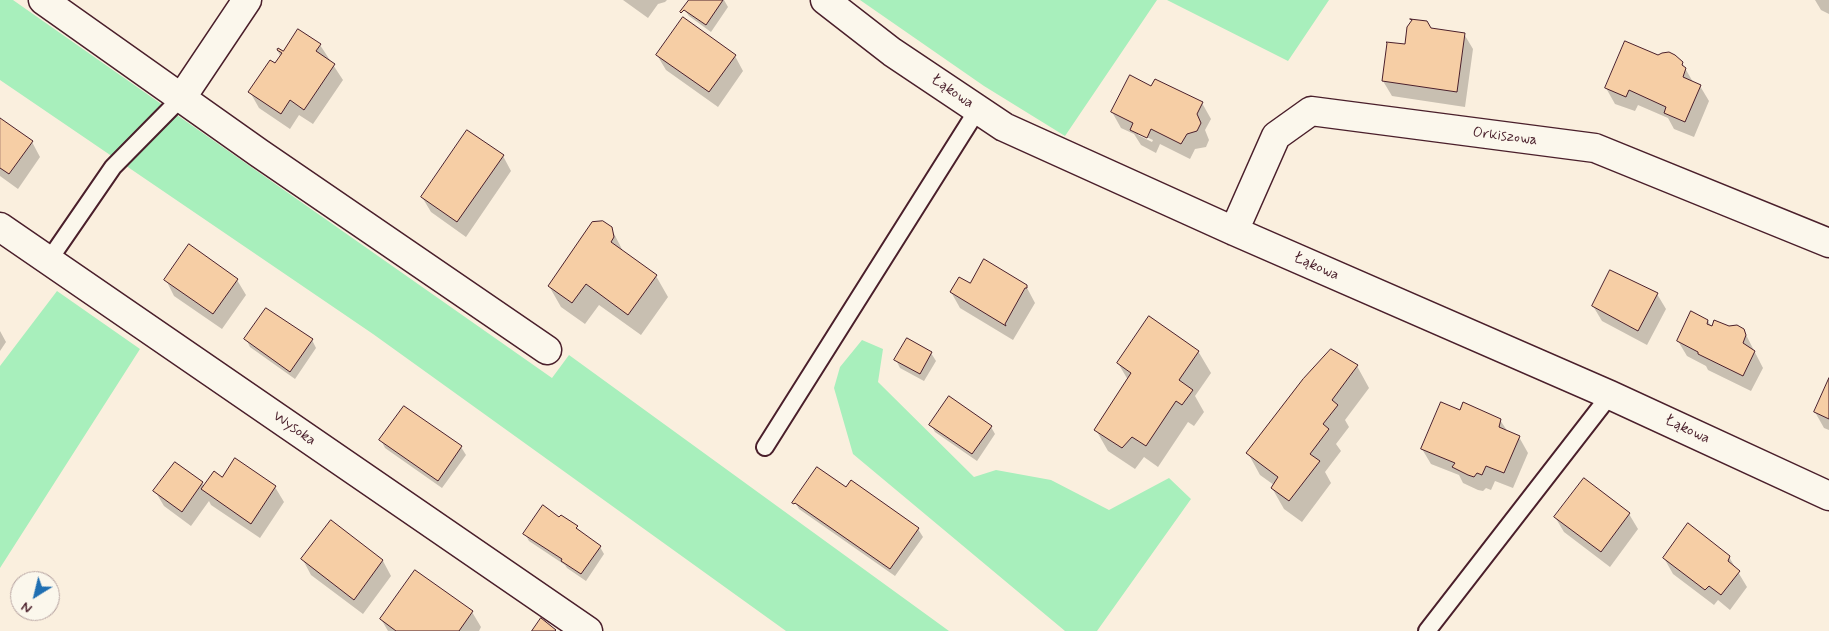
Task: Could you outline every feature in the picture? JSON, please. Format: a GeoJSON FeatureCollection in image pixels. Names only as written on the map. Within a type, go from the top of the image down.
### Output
{"type":"FeatureCollection","features":[{"type":"Feature","properties":{"kind":"street"},"geometry":{"type":"LineString","coordinates":[[43,0],[259,153],[547,350]]}},
{"type":"Feature","properties":{"kind":"street"},"geometry":{"type":"LineString","coordinates":[[182,97],[247,0]]}},
{"type":"Feature","properties":{"kind":"street","name":"Łąkowa"},"geometry":{"type":"LineString","coordinates":[[825,0],[892,52],[1004,126],[1234,231],[1610,395],[1829,496]]}},
{"type":"Feature","properties":{"kind":"street","name":"Orkiszowa"},"geometry":{"type":"LineString","coordinates":[[1234,231],[1276,136],[1311,111],[1595,148],[1829,243]]}},
{"type":"Feature","properties":{"kind":"street","name":"Wysoka"},"geometry":{"type":"LineString","coordinates":[[0,227],[588,631]]}},
{"type":"Feature","properties":{"kind":"lane"},"geometry":{"type":"LineString","coordinates":[[49,260],[113,167],[182,97]]}},
{"type":"Feature","properties":{"kind":"lane"},"geometry":{"type":"LineString","coordinates":[[765,447],[978,110]]}},
{"type":"Feature","properties":{"kind":"lane"},"geometry":{"type":"LineString","coordinates":[[1427,631],[1610,395]]}},
{"type":"Feature","properties":{"kind":"green space"},"geometry":{"type":"Polygon","coordinates":[[[0,0],[13,0],[552,378],[569,355],[949,631],[786,631],[373,334],[0,80],[0,0]]]}},
{"type":"Feature","properties":{"kind":"green space"},"geometry":{"type":"Polygon","coordinates":[[[860,0],[1157,0],[1065,136],[984,86],[860,0]]]}},
{"type":"Feature","properties":{"kind":"green space"},"geometry":{"type":"Polygon","coordinates":[[[1167,0],[1329,0],[1288,61],[1167,0]]]}},
{"type":"Feature","properties":{"kind":"green space"},"geometry":{"type":"Polygon","coordinates":[[[57,291],[140,349],[0,568],[0,366],[57,291]]]}},
{"type":"Feature","properties":{"kind":"green space"},"geometry":{"type":"Polygon","coordinates":[[[862,340],[883,349],[878,382],[974,477],[996,470],[1051,480],[1109,510],[1169,478],[1191,499],[1097,631],[1065,631],[853,454],[834,388],[840,367],[862,340]]]}},
{"type":"Feature","properties":{"kind":"building"},"geometry":{"type":"Polygon","coordinates":[[[689,0],[723,0],[706,25],[684,10],[680,12],[689,0]]]}},
{"type":"Feature","properties":{"kind":"building"},"geometry":{"type":"Polygon","coordinates":[[[683,17],[736,55],[709,92],[656,55],[683,17]]]}},
{"type":"Feature","properties":{"kind":"building"},"geometry":{"type":"Polygon","coordinates":[[[1410,19],[1427,21],[1431,28],[1465,33],[1457,92],[1382,81],[1386,42],[1405,44],[1407,27],[1412,20],[1410,19]]]}},
{"type":"Feature","properties":{"kind":"building"},"geometry":{"type":"Polygon","coordinates":[[[298,29],[321,44],[316,51],[335,64],[304,110],[290,100],[281,114],[248,92],[270,60],[275,63],[282,53],[277,50],[278,48],[283,51],[298,29]]]}},
{"type":"Feature","properties":{"kind":"building"},"geometry":{"type":"Polygon","coordinates":[[[1625,41],[1658,55],[1669,52],[1675,55],[1683,62],[1682,65],[1686,68],[1683,77],[1701,85],[1685,122],[1664,113],[1666,107],[1629,90],[1626,97],[1605,88],[1625,41]]]}},
{"type":"Feature","properties":{"kind":"building"},"geometry":{"type":"Polygon","coordinates":[[[1130,75],[1151,86],[1155,79],[1203,102],[1197,114],[1201,123],[1197,131],[1187,134],[1181,144],[1151,129],[1147,138],[1130,130],[1133,123],[1111,112],[1130,75]]]}},
{"type":"Feature","properties":{"kind":"building"},"geometry":{"type":"Polygon","coordinates":[[[0,118],[33,141],[9,174],[0,168],[0,118]]]}},
{"type":"Feature","properties":{"kind":"building"},"geometry":{"type":"Polygon","coordinates":[[[467,130],[504,155],[457,222],[421,197],[467,130]]]}},
{"type":"Feature","properties":{"kind":"building"},"geometry":{"type":"Polygon","coordinates":[[[603,221],[612,227],[614,237],[611,242],[657,275],[628,315],[586,284],[572,303],[548,286],[592,222],[603,221]]]}},
{"type":"Feature","properties":{"kind":"building"},"geometry":{"type":"Polygon","coordinates":[[[189,244],[238,279],[213,314],[164,280],[189,244]]]}},
{"type":"Feature","properties":{"kind":"building"},"geometry":{"type":"Polygon","coordinates":[[[984,259],[1027,285],[1005,324],[1006,326],[950,292],[959,277],[970,283],[984,259]]]}},
{"type":"Feature","properties":{"kind":"building"},"geometry":{"type":"Polygon","coordinates":[[[1610,270],[1658,293],[1638,331],[1592,306],[1610,270]]]}},
{"type":"Feature","properties":{"kind":"building"},"geometry":{"type":"Polygon","coordinates":[[[266,308],[313,339],[290,372],[244,339],[266,308]]]}},
{"type":"Feature","properties":{"kind":"building"},"geometry":{"type":"Polygon","coordinates":[[[1691,311],[1708,320],[1707,324],[1712,326],[1714,320],[1729,326],[1737,325],[1744,329],[1746,335],[1743,343],[1755,351],[1743,376],[1698,354],[1698,352],[1677,341],[1691,311]]]}},
{"type":"Feature","properties":{"kind":"building"},"geometry":{"type":"Polygon","coordinates":[[[1149,316],[1199,351],[1179,380],[1193,390],[1182,405],[1176,401],[1146,446],[1132,437],[1122,448],[1094,430],[1131,373],[1117,363],[1149,316]]]}},
{"type":"Feature","properties":{"kind":"building"},"geometry":{"type":"Polygon","coordinates":[[[907,338],[932,352],[920,374],[894,360],[907,338]]]}},
{"type":"Feature","properties":{"kind":"building"},"geometry":{"type":"Polygon","coordinates":[[[1331,349],[1358,365],[1332,400],[1338,405],[1323,424],[1329,429],[1310,454],[1320,461],[1289,501],[1271,488],[1278,477],[1246,453],[1303,379],[1331,349]]]}},
{"type":"Feature","properties":{"kind":"building"},"geometry":{"type":"Polygon","coordinates":[[[1829,378],[1829,419],[1814,412],[1829,378]]]}},
{"type":"Feature","properties":{"kind":"building"},"geometry":{"type":"Polygon","coordinates":[[[949,396],[992,426],[972,454],[929,425],[949,396]]]}},
{"type":"Feature","properties":{"kind":"building"},"geometry":{"type":"Polygon","coordinates":[[[1441,402],[1460,410],[1463,402],[1501,419],[1499,427],[1520,436],[1504,473],[1486,466],[1482,475],[1477,473],[1474,477],[1452,467],[1455,463],[1421,449],[1441,402]]]}},
{"type":"Feature","properties":{"kind":"building"},"geometry":{"type":"Polygon","coordinates":[[[404,406],[462,446],[438,481],[379,440],[404,406]]]}},
{"type":"Feature","properties":{"kind":"building"},"geometry":{"type":"Polygon","coordinates":[[[235,458],[276,486],[251,524],[201,489],[214,471],[222,477],[235,458]]]}},
{"type":"Feature","properties":{"kind":"building"},"geometry":{"type":"Polygon","coordinates":[[[175,462],[203,482],[182,512],[153,491],[175,462]]]}},
{"type":"Feature","properties":{"kind":"building"},"geometry":{"type":"Polygon","coordinates":[[[817,467],[846,487],[851,480],[919,528],[890,569],[795,503],[792,503],[817,467]]]}},
{"type":"Feature","properties":{"kind":"building"},"geometry":{"type":"Polygon","coordinates":[[[1584,478],[1630,513],[1601,552],[1554,517],[1584,478]]]}},
{"type":"Feature","properties":{"kind":"building"},"geometry":{"type":"Polygon","coordinates":[[[543,505],[559,517],[561,515],[578,526],[576,528],[601,546],[581,574],[561,561],[562,559],[523,534],[543,505]]]}},
{"type":"Feature","properties":{"kind":"building"},"geometry":{"type":"Polygon","coordinates":[[[331,520],[383,560],[354,600],[301,559],[331,520]]]}},
{"type":"Feature","properties":{"kind":"building"},"geometry":{"type":"Polygon","coordinates":[[[1688,523],[1730,556],[1728,561],[1740,571],[1721,595],[1709,586],[1705,590],[1663,558],[1688,523]]]}},
{"type":"Feature","properties":{"kind":"building"},"geometry":{"type":"Polygon","coordinates":[[[415,570],[473,611],[459,631],[396,631],[380,619],[415,570]]]}},
{"type":"Feature","properties":{"kind":"building"},"geometry":{"type":"Polygon","coordinates":[[[541,618],[556,630],[532,631],[541,618]]]}}]}
